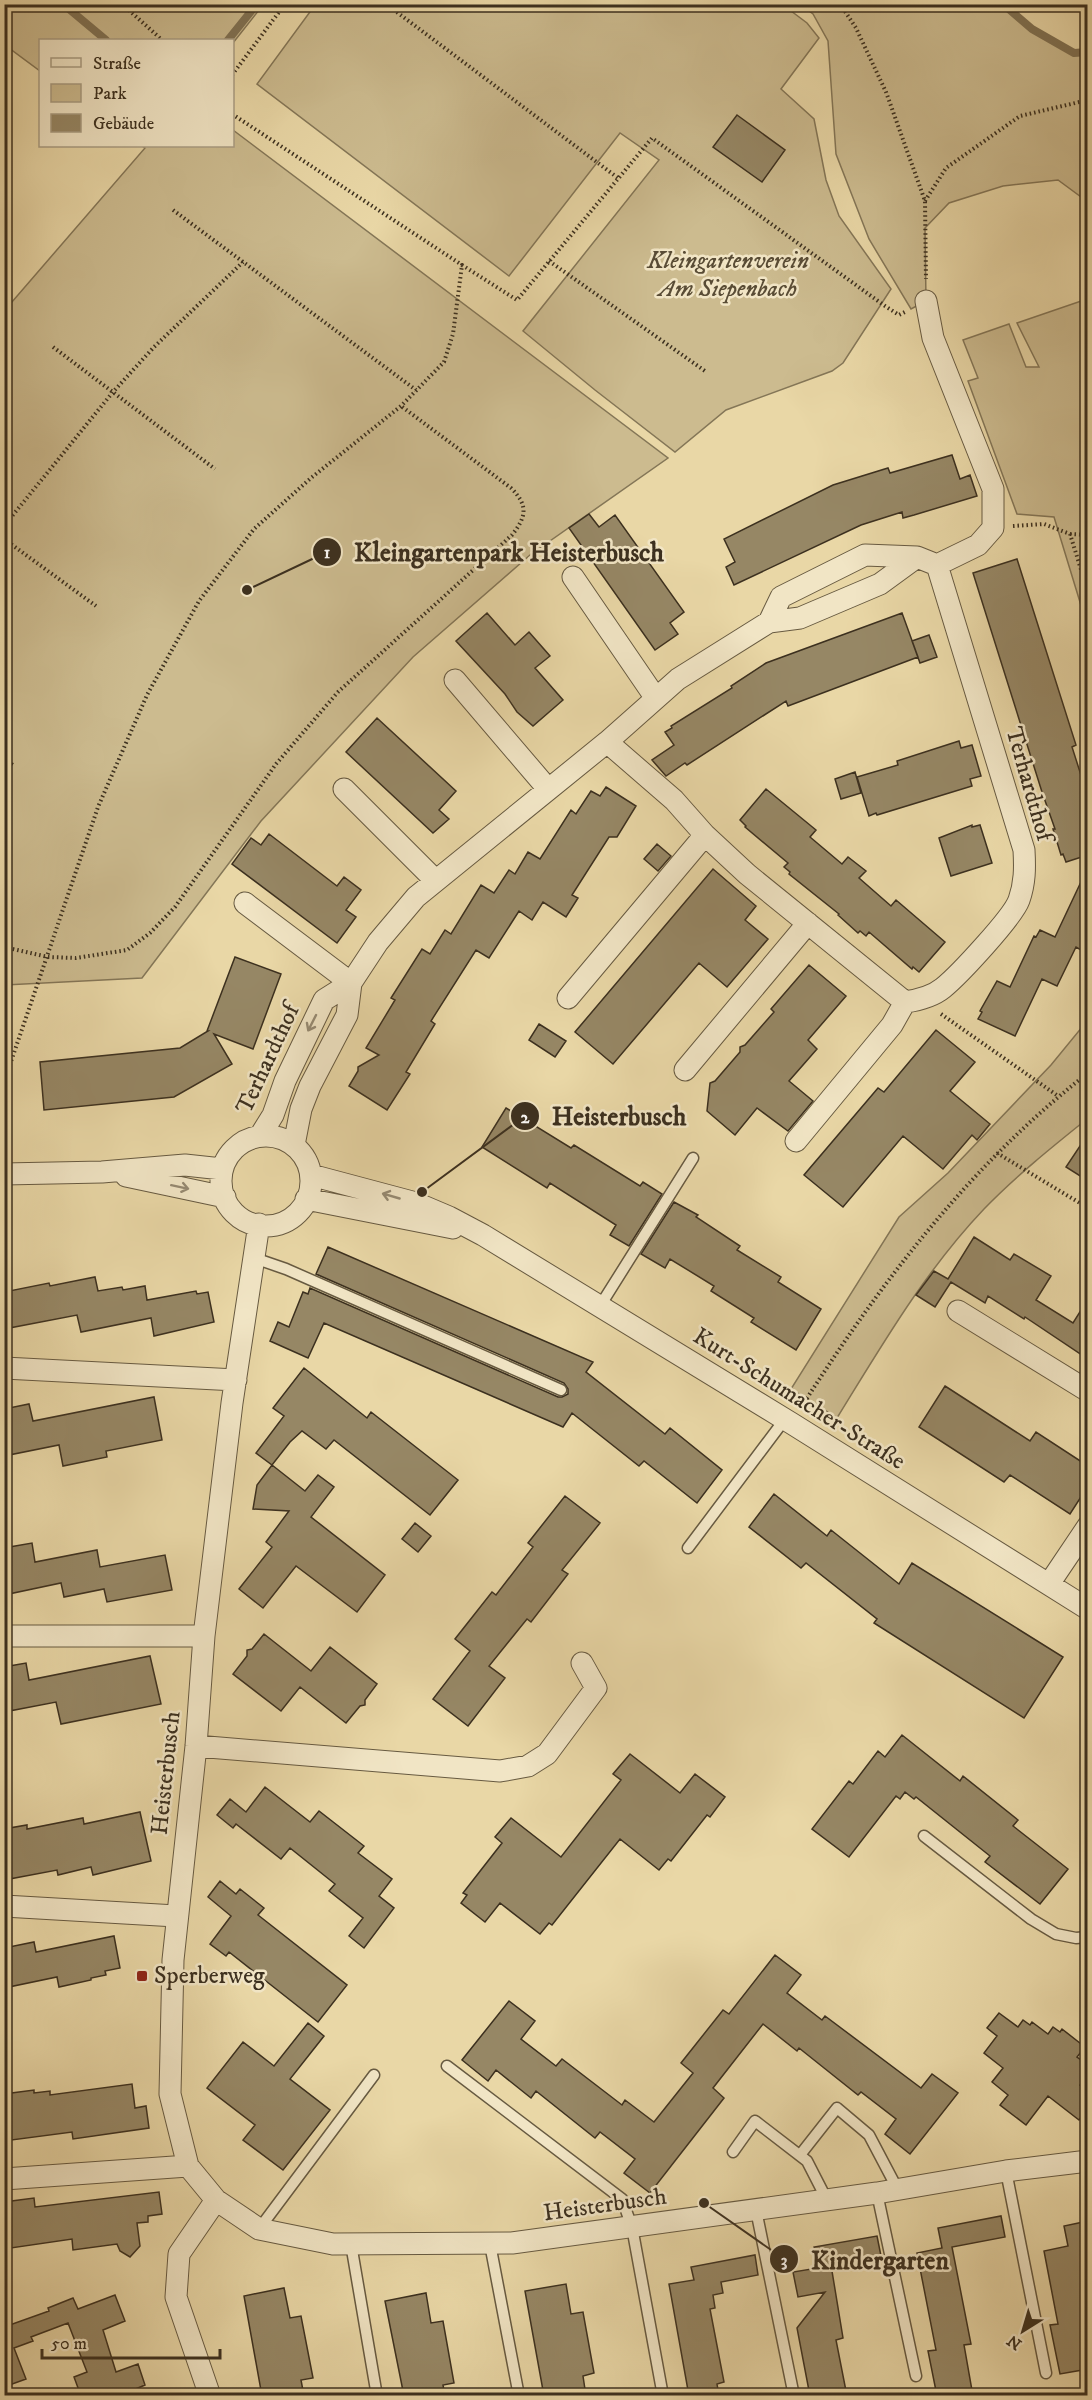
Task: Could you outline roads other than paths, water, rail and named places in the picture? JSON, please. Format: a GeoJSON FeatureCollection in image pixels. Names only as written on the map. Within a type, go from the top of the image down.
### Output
{"type":"FeatureCollection","features":[{"type":"Feature","properties":{"kind":"street"},"geometry":{"type":"LineString","coordinates":[[926,301],[933,338],[993,489],[993,528],[978,545],[937,565]]}},
{"type":"Feature","properties":{"kind":"street","name":"Terhardthof"},"geometry":{"type":"LineString","coordinates":[[769,622],[781,597],[865,555],[917,557],[937,565],[1024,850],[1025,878],[1019,902],[1006,921],[943,988],[913,1001],[796,1141]]}},
{"type":"Feature","properties":{"kind":"street","name":"Terhardthof"},"geometry":{"type":"LineString","coordinates":[[260,1136],[273,1115],[285,1081],[324,1000],[351,982],[386,933],[416,897],[435,880],[607,742],[655,697],[678,679],[769,622],[800,618],[880,584],[917,557]]}},
{"type":"Feature","properties":{"kind":"street"},"geometry":{"type":"LineString","coordinates":[[573,577],[655,697]]}},
{"type":"Feature","properties":{"kind":"street"},"geometry":{"type":"LineString","coordinates":[[455,680],[548,789]]}},
{"type":"Feature","properties":{"kind":"street"},"geometry":{"type":"LineString","coordinates":[[607,742],[674,800],[705,835],[747,874],[808,923],[913,1001]]}},
{"type":"Feature","properties":{"kind":"street"},"geometry":{"type":"LineString","coordinates":[[344,789],[435,880]]}},
{"type":"Feature","properties":{"kind":"street"},"geometry":{"type":"LineString","coordinates":[[568,998],[705,835]]}},
{"type":"Feature","properties":{"kind":"street"},"geometry":{"type":"LineString","coordinates":[[245,903],[351,982]]}},
{"type":"Feature","properties":{"kind":"street"},"geometry":{"type":"LineString","coordinates":[[685,1070],[808,923]]}},
{"type":"Feature","properties":{"kind":"street","name":"Terhardthof"},"geometry":{"type":"LineString","coordinates":[[294,1145],[301,1109],[310,1086],[347,1015],[351,982]]}},
{"type":"Feature","properties":{"kind":"street"},"geometry":{"type":"LineString","coordinates":[[260,1136],[278,1137],[294,1145],[305,1159],[310,1175],[309,1193],[302,1208],[288,1220],[272,1226],[238,1216],[227,1203],[221,1186],[222,1169],[230,1153],[244,1142],[260,1136]]}},
{"type":"Feature","properties":{"kind":"street"},"geometry":{"type":"LineString","coordinates":[[4,1174],[102,1172],[185,1165],[222,1169]]}},
{"type":"Feature","properties":{"kind":"street"},"geometry":{"type":"LineString","coordinates":[[102,1172],[225,1197]]}},
{"type":"Feature","properties":{"kind":"street","name":"Kurt-Schumacher-Straße"},"geometry":{"type":"LineString","coordinates":[[310,1175],[416,1203],[449,1216],[483,1234],[1088,1609]]}},
{"type":"Feature","properties":{"kind":"street","name":"Kurt-Schumacher-Straße"},"geometry":{"type":"LineString","coordinates":[[306,1199],[483,1234]]}},
{"type":"Feature","properties":{"kind":"street","name":"Heisterbusch"},"geometry":{"type":"LineString","coordinates":[[259,1224],[236,1380],[204,1636],[196,1746],[176,1916],[170,2027],[170,2094],[188,2166],[216,2200],[259,2229],[333,2244],[490,2244],[756,2210],[898,2190],[1006,2171],[1088,2162]]}},
{"type":"Feature","properties":{"kind":"street"},"geometry":{"type":"LineString","coordinates":[[958,1311],[1088,1391]]}},
{"type":"Feature","properties":{"kind":"street"},"geometry":{"type":"LineString","coordinates":[[4,1368],[236,1380]]}},
{"type":"Feature","properties":{"kind":"street"},"geometry":{"type":"LineString","coordinates":[[1049,1584],[1088,1526]]}},
{"type":"Feature","properties":{"kind":"street"},"geometry":{"type":"LineString","coordinates":[[4,1636],[204,1636]]}},
{"type":"Feature","properties":{"kind":"street"},"geometry":{"type":"LineString","coordinates":[[196,1746],[500,1771],[528,1766],[547,1754],[596,1688],[582,1663]]}},
{"type":"Feature","properties":{"kind":"street"},"geometry":{"type":"LineString","coordinates":[[4,1906],[176,1916]]}},
{"type":"Feature","properties":{"kind":"street"},"geometry":{"type":"LineString","coordinates":[[4,2179],[188,2166]]}},
{"type":"Feature","properties":{"kind":"street"},"geometry":{"type":"LineString","coordinates":[[210,2396],[176,2296],[179,2254],[216,2200]]}},
{"type":"Feature","properties":{"kind":"lane"},"geometry":{"type":"LineString","coordinates":[[600,1306],[693,1158]]}},
{"type":"Feature","properties":{"kind":"lane"},"geometry":{"type":"LineString","coordinates":[[254,1258],[286,1269],[561,1390]]}},
{"type":"Feature","properties":{"kind":"lane"},"geometry":{"type":"LineString","coordinates":[[688,1548],[788,1421]]}},
{"type":"Feature","properties":{"kind":"lane"},"geometry":{"type":"LineString","coordinates":[[924,1836],[1031,1919],[1056,1934],[1076,1938],[1088,1937]]}},
{"type":"Feature","properties":{"kind":"lane"},"geometry":{"type":"LineString","coordinates":[[447,2066],[622,2199],[632,2227],[663,2396]]}},
{"type":"Feature","properties":{"kind":"lane"},"geometry":{"type":"LineString","coordinates":[[259,2229],[374,2075]]}},
{"type":"Feature","properties":{"kind":"lane"},"geometry":{"type":"LineString","coordinates":[[800,2155],[837,2108],[869,2134],[898,2190]]}},
{"type":"Feature","properties":{"kind":"lane"},"geometry":{"type":"LineString","coordinates":[[733,2152],[755,2121],[807,2161],[827,2200]]}},
{"type":"Feature","properties":{"kind":"lane"},"geometry":{"type":"LineString","coordinates":[[1006,2171],[1046,2373]]}},
{"type":"Feature","properties":{"kind":"lane"},"geometry":{"type":"LineString","coordinates":[[876,2193],[916,2376]]}},
{"type":"Feature","properties":{"kind":"lane"},"geometry":{"type":"LineString","coordinates":[[756,2210],[794,2396]]}},
{"type":"Feature","properties":{"kind":"lane"},"geometry":{"type":"LineString","coordinates":[[351,2244],[377,2396]]}},
{"type":"Feature","properties":{"kind":"lane"},"geometry":{"type":"LineString","coordinates":[[490,2244],[519,2396]]}},
{"type":"Feature","properties":{"kind":"waterway"},"geometry":{"type":"LineString","coordinates":[[63,4],[105,39]]}},
{"type":"Feature","properties":{"kind":"waterway"},"geometry":{"type":"LineString","coordinates":[[229,39],[257,4]]}},
{"type":"Feature","properties":{"kind":"waterway"},"geometry":{"type":"LineString","coordinates":[[1003,4],[1032,29],[1074,53],[1088,52]]}},
{"type":"Feature","properties":{"kind":"place","name":"Kleingartenpark Heisterbusch"},"geometry":{"type":"Point","coordinates":[247,590]}},
{"type":"Feature","properties":{"kind":"place","name":"Heisterbusch"},"geometry":{"type":"Point","coordinates":[422,1192]}},
{"type":"Feature","properties":{"kind":"place","name":"Sperberweg"},"geometry":{"type":"Point","coordinates":[142,1976]}},
{"type":"Feature","properties":{"kind":"place","name":"Kindergarten"},"geometry":{"type":"Point","coordinates":[704,2203]}},
{"type":"Feature","properties":{"kind":"park label","name":"Kleingartenverein Am Siepenbach"},"geometry":{"type":"Point","coordinates":[728,275]}}]}
